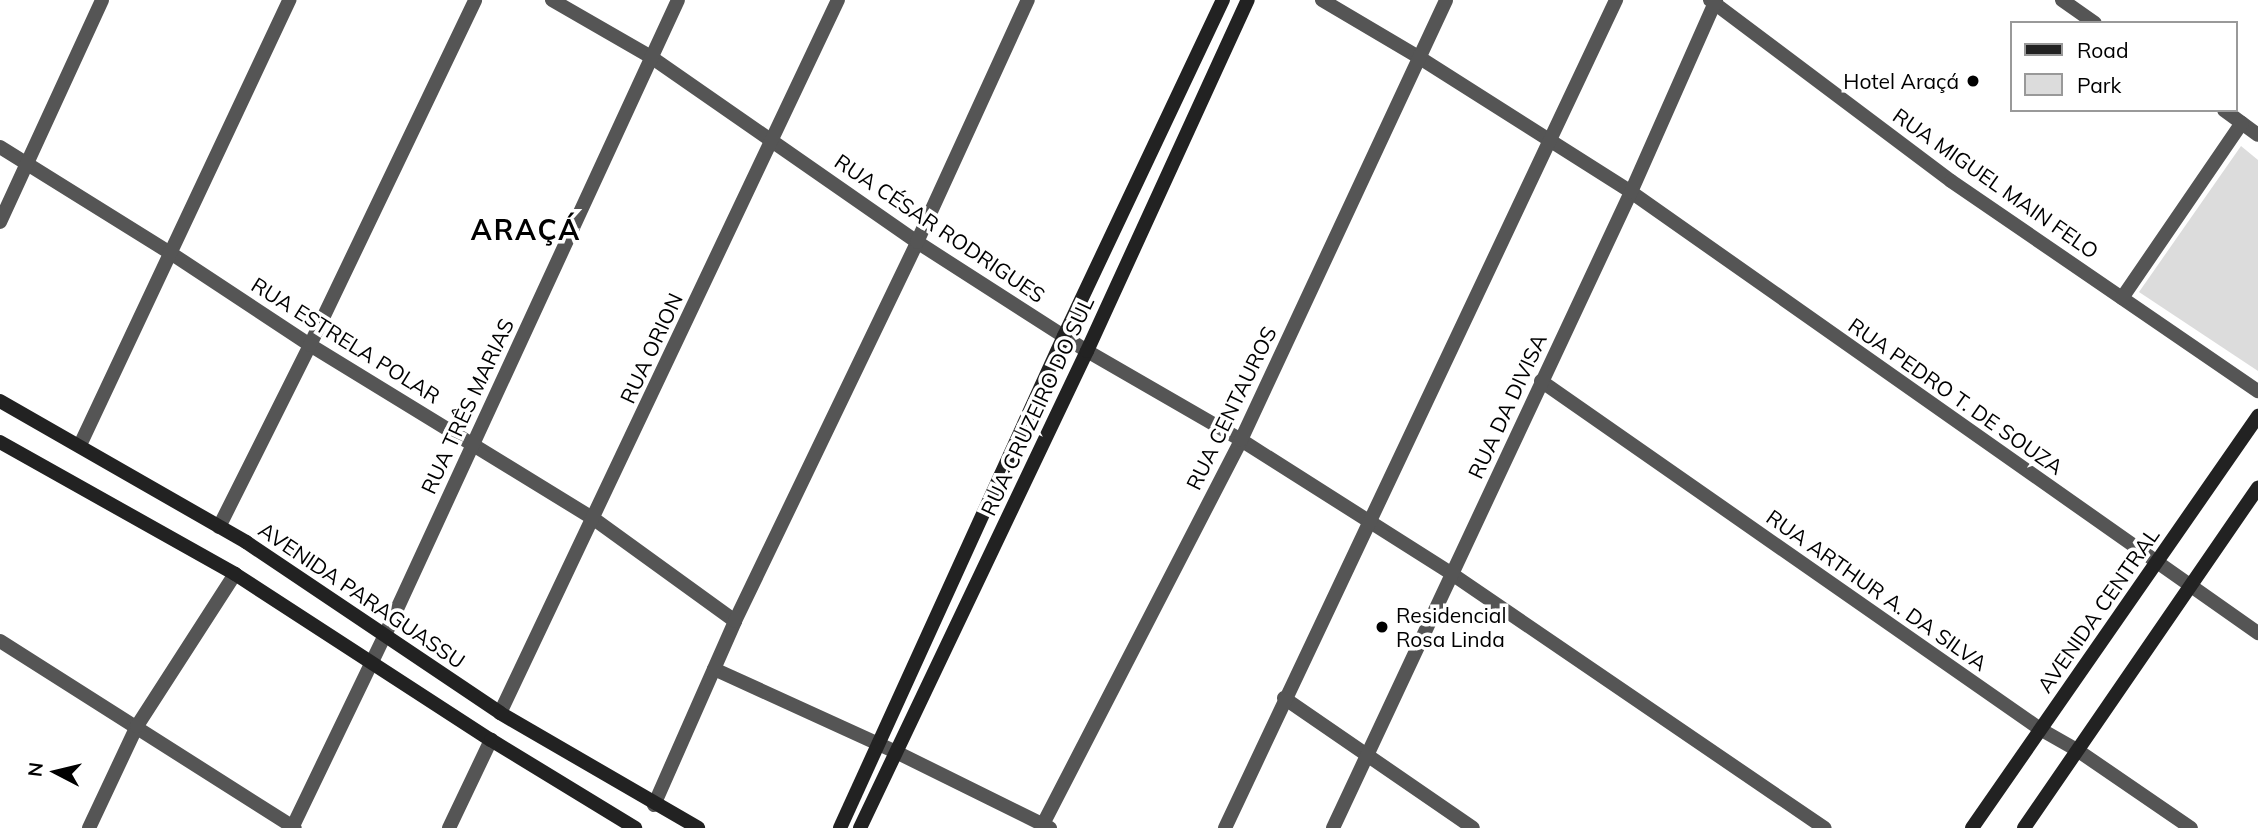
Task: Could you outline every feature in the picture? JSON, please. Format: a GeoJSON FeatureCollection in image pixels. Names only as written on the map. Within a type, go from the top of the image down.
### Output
{"type":"FeatureCollection","features":[{"type":"Feature","properties":{"kind":"street"},"geometry":{"type":"LineString","coordinates":[[0,222],[102,0]]}},
{"type":"Feature","properties":{"kind":"street"},"geometry":{"type":"LineString","coordinates":[[80,445],[289,0]]}},
{"type":"Feature","properties":{"kind":"street"},"geometry":{"type":"LineString","coordinates":[[219,527],[310,345],[475,0]]}},
{"type":"Feature","properties":{"kind":"street","name":"RUA CÉSAR RODRIGUES"},"geometry":{"type":"LineString","coordinates":[[552,0],[651,57],[917,242],[1087,351],[1241,440],[1452,574],[1825,828]]}},
{"type":"Feature","properties":{"kind":"street","name":"RUA TRÊS MARIAS"},"geometry":{"type":"LineString","coordinates":[[293,828],[678,0]]}},
{"type":"Feature","properties":{"kind":"street","name":"RUA ORION"},"geometry":{"type":"LineString","coordinates":[[500,713],[774,140],[838,0]]}},
{"type":"Feature","properties":{"kind":"street"},"geometry":{"type":"LineString","coordinates":[[654,805],[735,621],[917,242],[1028,0]]}},
{"type":"Feature","properties":{"kind":"street","name":"RUA CRUZEIRO DO SUL"},"geometry":{"type":"LineString","coordinates":[[840,828],[1064,336],[1223,0]]}},
{"type":"Feature","properties":{"kind":"street","name":"RUA CRUZEIRO DO SUL"},"geometry":{"type":"LineString","coordinates":[[860,828],[894,751],[1087,351],[1248,0]]}},
{"type":"Feature","properties":{"kind":"street","name":"RUA PEDRO T. DE SOUZA"},"geometry":{"type":"LineString","coordinates":[[1322,0],[1420,58],[1631,192],[2258,633]]}},
{"type":"Feature","properties":{"kind":"street","name":"RUA CENTAUROS"},"geometry":{"type":"LineString","coordinates":[[1045,827],[1241,440],[1446,0]]}},
{"type":"Feature","properties":{"kind":"street"},"geometry":{"type":"LineString","coordinates":[[1225,828],[1284,698],[1616,0]]}},
{"type":"Feature","properties":{"kind":"street"},"geometry":{"type":"LineString","coordinates":[[2062,0],[2092,21]]}},
{"type":"Feature","properties":{"kind":"street","name":"RUA DA DIVISA"},"geometry":{"type":"LineString","coordinates":[[1333,828],[1631,192],[1713,1]]}},
{"type":"Feature","properties":{"kind":"street","name":"RUA MIGUEL MAIN FELO"},"geometry":{"type":"LineString","coordinates":[[1713,1],[1951,181],[2258,391]]}},
{"type":"Feature","properties":{"kind":"street"},"geometry":{"type":"LineString","coordinates":[[1185,80],[1206,91]]}},
{"type":"Feature","properties":{"kind":"street"},"geometry":{"type":"LineString","coordinates":[[2227,112],[2258,135]]}},
{"type":"Feature","properties":{"kind":"street"},"geometry":{"type":"LineString","coordinates":[[2122,298],[2242,123]]}},
{"type":"Feature","properties":{"kind":"street","name":"RUA ESTRELA POLAR"},"geometry":{"type":"LineString","coordinates":[[0,147],[169,252],[310,345],[594,519],[735,621]]}},
{"type":"Feature","properties":{"kind":"street","name":"RUA ARTHUR A. DA SILVA"},"geometry":{"type":"LineString","coordinates":[[1541,382],[2040,729],[2077,750],[2191,828]]}},
{"type":"Feature","properties":{"kind":"street","name":"AVENIDA PARAGUASSU"},"geometry":{"type":"LineString","coordinates":[[0,401],[246,542],[500,713],[654,805],[698,828]]}},
{"type":"Feature","properties":{"kind":"street","name":"AVENIDA CENTRAL"},"geometry":{"type":"LineString","coordinates":[[1972,828],[2258,416]]}},
{"type":"Feature","properties":{"kind":"street"},"geometry":{"type":"LineString","coordinates":[[0,442],[235,574],[491,740],[635,828]]}},
{"type":"Feature","properties":{"kind":"street"},"geometry":{"type":"LineString","coordinates":[[2024,828],[2258,488]]}},
{"type":"Feature","properties":{"kind":"street"},"geometry":{"type":"LineString","coordinates":[[981,516],[1002,528]]}},
{"type":"Feature","properties":{"kind":"street"},"geometry":{"type":"LineString","coordinates":[[89,828],[137,726],[235,574]]}},
{"type":"Feature","properties":{"kind":"street"},"geometry":{"type":"LineString","coordinates":[[0,642],[137,726],[293,828]]}},
{"type":"Feature","properties":{"kind":"street"},"geometry":{"type":"LineString","coordinates":[[714,669],[894,751],[1045,827]]}},
{"type":"Feature","properties":{"kind":"street"},"geometry":{"type":"LineString","coordinates":[[1284,698],[1473,828]]}},
{"type":"Feature","properties":{"kind":"street"},"geometry":{"type":"LineString","coordinates":[[449,828],[491,740]]}},
{"type":"Feature","properties":{"kind":"green space"},"geometry":{"type":"Polygon","coordinates":[[[2241,146],[2258,160],[2258,371],[2139,292],[2241,146]]]}},
{"type":"Feature","properties":{"kind":"place","name":"Hotel Araçá"},"geometry":{"type":"Point","coordinates":[1973,81]}},
{"type":"Feature","properties":{"kind":"place","name":"Residencial Rosa Linda"},"geometry":{"type":"Point","coordinates":[1382,627]}},
{"type":"Feature","properties":{"kind":"district","name":"ARAÇÁ"},"geometry":{"type":"Point","coordinates":[526,230]}}]}
